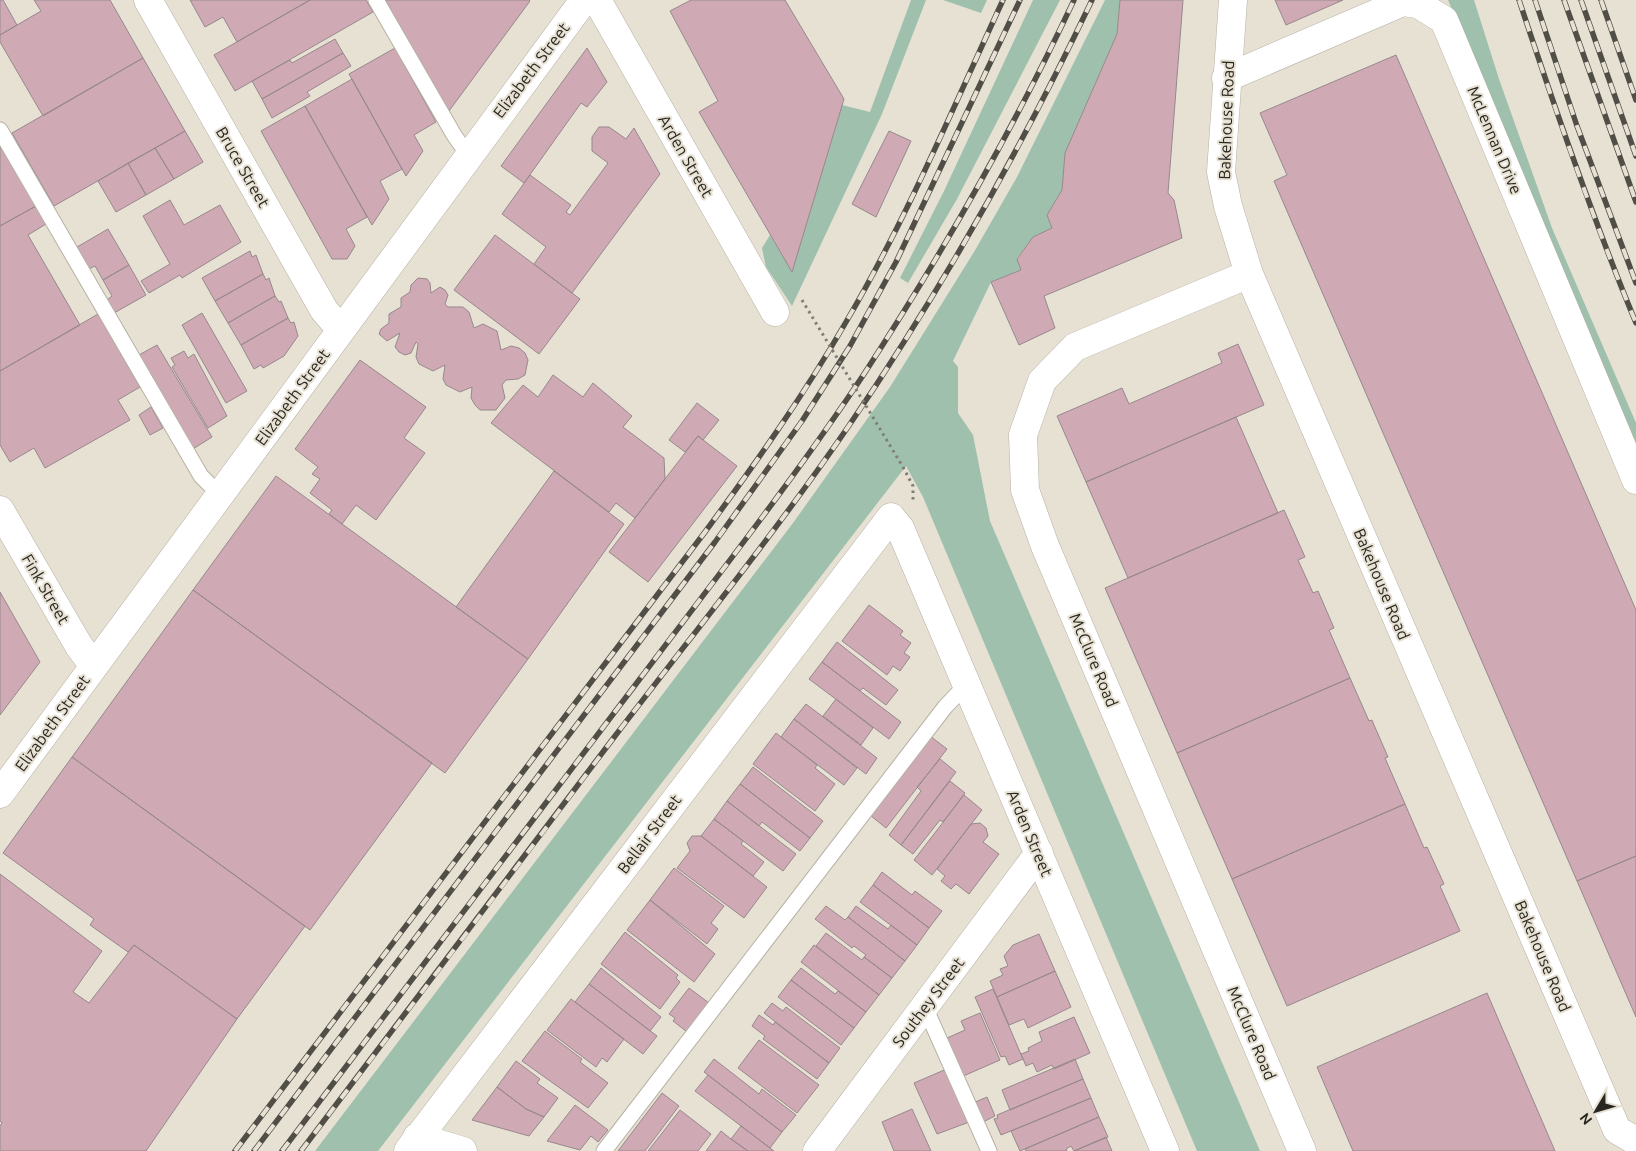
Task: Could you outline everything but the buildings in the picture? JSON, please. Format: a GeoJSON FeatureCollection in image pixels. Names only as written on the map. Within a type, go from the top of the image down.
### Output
{"type":"FeatureCollection","features":[{"type":"Feature","properties":{"kind":"street","name":"Bruce Street"},"geometry":{"type":"LineString","coordinates":[[148,0],[324,310],[341,330]]}},
{"type":"Feature","properties":{"kind":"street","name":"Elizabeth Street"},"geometry":{"type":"LineString","coordinates":[[0,794],[468,155],[584,0]]}},
{"type":"Feature","properties":{"kind":"street","name":"Arden Street"},"geometry":{"type":"LineString","coordinates":[[597,0],[775,312]]}},
{"type":"Feature","properties":{"kind":"street","name":"Bakehouse Road"},"geometry":{"type":"LineString","coordinates":[[1233,0],[1226,78],[1222,172],[1228,206],[1249,274],[1617,1130],[1636,1141]]}},
{"type":"Feature","properties":{"kind":"street","name":"McLennan Drive"},"geometry":{"type":"LineString","coordinates":[[1226,78],[1403,2],[1418,4],[1444,20],[1636,480]]}},
{"type":"Feature","properties":{"kind":"street","name":"McClure Road"},"geometry":{"type":"LineString","coordinates":[[1249,274],[1075,347],[1042,381],[1029,417],[1023,435],[1025,490],[1045,546],[1302,1151]]}},
{"type":"Feature","properties":{"kind":"street","name":"Fink Street"},"geometry":{"type":"LineString","coordinates":[[0,510],[79,646],[94,666]]}},
{"type":"Feature","properties":{"kind":"street","name":"Arden Street"},"geometry":{"type":"LineString","coordinates":[[891,517],[900,528],[1165,1151]]}},
{"type":"Feature","properties":{"kind":"street","name":"Bellair Street"},"geometry":{"type":"LineString","coordinates":[[412,1144],[891,517]]}},
{"type":"Feature","properties":{"kind":"street","name":"Southey Street"},"geometry":{"type":"LineString","coordinates":[[817,1151],[1039,853]]}},
{"type":"Feature","properties":{"kind":"street"},"geometry":{"type":"LineString","coordinates":[[412,1144],[463,1151]]}},
{"type":"Feature","properties":{"kind":"lane"},"geometry":{"type":"LineString","coordinates":[[376,0],[454,135],[468,155]]}},
{"type":"Feature","properties":{"kind":"lane"},"geometry":{"type":"LineString","coordinates":[[0,130],[201,476],[220,495]]}},
{"type":"Feature","properties":{"kind":"lane"},"geometry":{"type":"LineString","coordinates":[[604,1151],[945,707],[966,686]]}},
{"type":"Feature","properties":{"kind":"lane"},"geometry":{"type":"LineString","coordinates":[[924,1006],[989,1151]]}},
{"type":"Feature","properties":{"kind":"path"},"geometry":{"type":"LineString","coordinates":[[802,300],[913,486]]}},
{"type":"Feature","properties":{"kind":"green space"},"geometry":{"type":"Polygon","coordinates":[[[911,0],[926,0],[882,114],[792,306],[766,267],[762,248],[770,235],[792,271],[842,105],[870,112],[911,0]]]}},
{"type":"Feature","properties":{"kind":"green space"},"geometry":{"type":"Polygon","coordinates":[[[943,0],[987,0],[981,13],[943,0]]]}},
{"type":"Feature","properties":{"kind":"green space"},"geometry":{"type":"Polygon","coordinates":[[[1033,0],[1060,0],[957,199],[908,283],[900,278],[944,191],[1033,0]]]}},
{"type":"Feature","properties":{"kind":"green space"},"geometry":{"type":"Polygon","coordinates":[[[1105,0],[1120,0],[1117,34],[1065,153],[1062,190],[1047,215],[1052,228],[1033,237],[1017,258],[1021,270],[991,282],[953,361],[958,367],[958,413],[973,435],[990,521],[1260,1151],[1197,1151],[923,497],[906,466],[378,1151],[315,1151],[793,523],[890,387],[974,252],[1017,177],[1105,0]]]}},
{"type":"Feature","properties":{"kind":"green space"},"geometry":{"type":"Polygon","coordinates":[[[1448,0],[1474,0],[1499,79],[1552,228],[1636,423],[1636,450],[1448,0]]]}},
{"type":"Feature","properties":{"kind":"railway"},"geometry":{"type":"LineString","coordinates":[[235,1151],[705,532],[796,403],[846,322],[889,244],[1003,0]]}},
{"type":"Feature","properties":{"kind":"railway"},"geometry":{"type":"LineString","coordinates":[[254,1151],[715,542],[802,421],[850,346],[896,262],[1020,0]]}},
{"type":"Feature","properties":{"kind":"railway"},"geometry":{"type":"LineString","coordinates":[[282,1151],[754,528],[864,374],[949,237],[975,191],[1051,48],[1074,0]]}},
{"type":"Feature","properties":{"kind":"railway"},"geometry":{"type":"LineString","coordinates":[[301,1151],[763,544],[848,427],[915,324],[978,218],[1037,110],[1092,0]]}},
{"type":"Feature","properties":{"kind":"railway"},"geometry":{"type":"LineString","coordinates":[[1519,0],[1574,163],[1636,323]]}},
{"type":"Feature","properties":{"kind":"railway"},"geometry":{"type":"LineString","coordinates":[[1535,0],[1577,126],[1636,283]]}},
{"type":"Feature","properties":{"kind":"railway"},"geometry":{"type":"LineString","coordinates":[[1564,0],[1636,202]]}},
{"type":"Feature","properties":{"kind":"railway"},"geometry":{"type":"LineString","coordinates":[[1581,0],[1636,156]]}},
{"type":"Feature","properties":{"kind":"railway"},"geometry":{"type":"LineString","coordinates":[[1601,0],[1636,100]]}}]}
